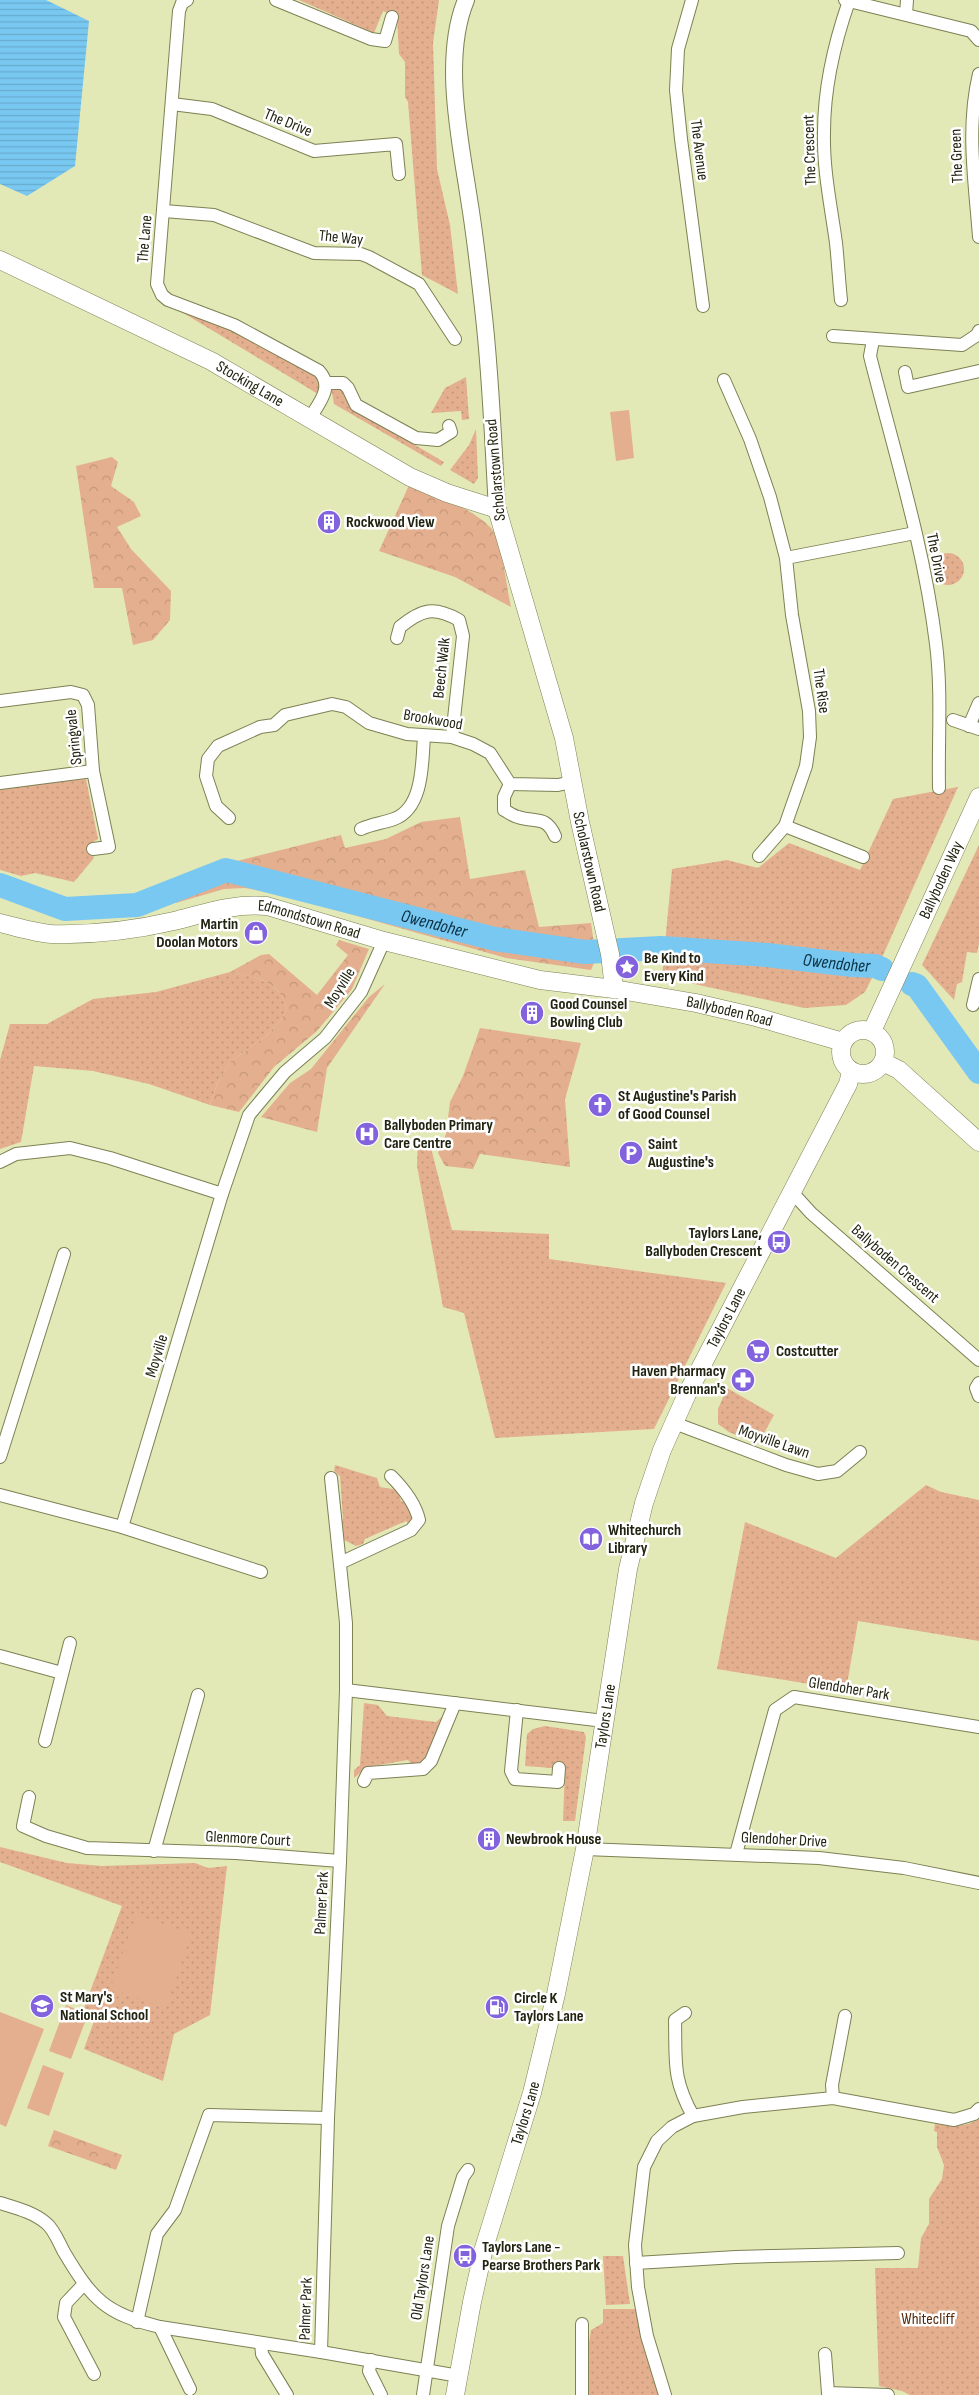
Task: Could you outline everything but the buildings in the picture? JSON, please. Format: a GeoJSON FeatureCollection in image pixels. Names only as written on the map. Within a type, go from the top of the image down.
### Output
{"type":"FeatureCollection","features":[{"type":"Feature","properties":{"kind":"main road","name":"Stocking Lane"},"geometry":{"type":"LineString","coordinates":[[0,260],[211,361],[410,477],[447,493],[497,509]]}},
{"type":"Feature","properties":{"kind":"main road","name":"Scholarstown Road"},"geometry":{"type":"LineString","coordinates":[[497,509],[500,526],[555,706],[610,952],[614,989]]}},
{"type":"Feature","properties":{"kind":"main road","name":"Ballyboden Way"},"geometry":{"type":"LineString","coordinates":[[872,1031],[979,797]]}},
{"type":"Feature","properties":{"kind":"main road","name":"Edmondstown Road"},"geometry":{"type":"LineString","coordinates":[[0,923],[51,934],[91,932],[145,926],[229,906],[249,904],[280,909],[384,941],[540,980],[614,989]]}},
{"type":"Feature","properties":{"kind":"main road","name":"Ballyboden Road"},"geometry":{"type":"LineString","coordinates":[[614,989],[756,1017],[842,1042]]}},
{"type":"Feature","properties":{"kind":"main road"},"geometry":{"type":"LineString","coordinates":[[861,1030],[872,1031],[884,1046],[883,1062],[878,1069],[869,1074],[852,1072],[841,1059],[842,1042],[853,1032],[861,1030]]}},
{"type":"Feature","properties":{"kind":"main road"},"geometry":{"type":"LineString","coordinates":[[883,1062],[899,1070],[976,1133]]}},
{"type":"Feature","properties":{"kind":"main road","name":"Taylors Lane"},"geometry":{"type":"LineString","coordinates":[[455,2395],[484,2248],[532,2093],[556,1994],[586,1849],[628,1569],[644,1503],[674,1422],[791,1191],[848,1084],[852,1072]]}},
{"type":"Feature","properties":{"kind":"street","name":"The Lane"},"geometry":{"type":"LineString","coordinates":[[187,0],[182,3],[179,11],[157,284],[162,295],[168,300],[234,325],[319,371],[326,383]]}},
{"type":"Feature","properties":{"kind":"street"},"geometry":{"type":"LineString","coordinates":[[276,0],[371,38],[385,41],[392,17]]}},
{"type":"Feature","properties":{"kind":"street","name":"Scholarstown Road"},"geometry":{"type":"LineString","coordinates":[[466,0],[457,42],[455,75],[456,112],[483,309],[497,509]]}},
{"type":"Feature","properties":{"kind":"street","name":"The Avenue"},"geometry":{"type":"LineString","coordinates":[[692,0],[678,49],[676,90],[703,306]]}},
{"type":"Feature","properties":{"kind":"street"},"geometry":{"type":"LineString","coordinates":[[906,14],[907,0]]}},
{"type":"Feature","properties":{"kind":"street"},"geometry":{"type":"LineString","coordinates":[[847,1],[971,30],[979,40]]}},
{"type":"Feature","properties":{"kind":"street","name":"The Crescent"},"geometry":{"type":"LineString","coordinates":[[841,300],[836,242],[827,191],[824,134],[825,97],[834,45],[847,1]]}},
{"type":"Feature","properties":{"kind":"street","name":"The Green"},"geometry":{"type":"LineString","coordinates":[[979,74],[972,124],[973,170],[979,237]]}},
{"type":"Feature","properties":{"kind":"street","name":"The Drive"},"geometry":{"type":"LineString","coordinates":[[172,104],[212,109],[314,151],[396,144],[399,174]]}},
{"type":"Feature","properties":{"kind":"street","name":"The Way"},"geometry":{"type":"LineString","coordinates":[[164,211],[214,215],[314,253],[361,254],[369,257],[419,284],[455,339]]}},
{"type":"Feature","properties":{"kind":"street"},"geometry":{"type":"LineString","coordinates":[[834,336],[962,345],[977,335],[979,331]]}},
{"type":"Feature","properties":{"kind":"street","name":"The Drive"},"geometry":{"type":"LineString","coordinates":[[873,340],[870,356],[915,533],[936,644],[940,713],[939,788]]}},
{"type":"Feature","properties":{"kind":"street"},"geometry":{"type":"LineString","coordinates":[[905,372],[908,387],[979,371]]}},
{"type":"Feature","properties":{"kind":"street","name":"The Rise"},"geometry":{"type":"LineString","coordinates":[[724,380],[750,439],[770,497],[786,558],[792,615],[809,711],[810,737],[806,766],[785,826],[759,856]]}},
{"type":"Feature","properties":{"kind":"street"},"geometry":{"type":"LineString","coordinates":[[310,418],[324,393],[326,383],[342,383],[348,388],[356,405],[416,438],[438,440],[451,432],[449,426]]}},
{"type":"Feature","properties":{"kind":"street"},"geometry":{"type":"LineString","coordinates":[[786,558],[915,533]]}},
{"type":"Feature","properties":{"kind":"street","name":"Beech Walk"},"geometry":{"type":"LineString","coordinates":[[397,638],[400,627],[410,618],[430,611],[442,611],[459,620],[463,636],[452,737]]}},
{"type":"Feature","properties":{"kind":"street","name":"Springvale"},"geometry":{"type":"LineString","coordinates":[[0,701],[71,692],[83,695],[88,704],[94,771],[109,847],[93,849]]}},
{"type":"Feature","properties":{"kind":"street"},"geometry":{"type":"LineString","coordinates":[[953,720],[974,728],[979,703]]}},
{"type":"Feature","properties":{"kind":"street","name":"Brookwood"},"geometry":{"type":"LineString","coordinates":[[229,818],[216,806],[210,793],[206,776],[208,760],[218,746],[260,727],[274,725],[285,715],[332,704],[346,707],[369,723],[407,734],[452,737],[490,753],[510,784]]}},
{"type":"Feature","properties":{"kind":"street"},"geometry":{"type":"LineString","coordinates":[[360,829],[376,822],[395,818],[413,803],[418,783],[424,736]]}},
{"type":"Feature","properties":{"kind":"street","name":"Springvale"},"geometry":{"type":"LineString","coordinates":[[0,783],[94,771]]}},
{"type":"Feature","properties":{"kind":"street"},"geometry":{"type":"LineString","coordinates":[[554,836],[552,829],[542,821],[518,818],[504,810],[504,797],[510,784],[558,785],[572,782]]}},
{"type":"Feature","properties":{"kind":"street"},"geometry":{"type":"LineString","coordinates":[[785,826],[863,857]]}},
{"type":"Feature","properties":{"kind":"street","name":"Moyville"},"geometry":{"type":"LineString","coordinates":[[122,1527],[222,1194],[249,1115],[285,1072],[325,1038],[361,992],[384,941]]}},
{"type":"Feature","properties":{"kind":"street"},"geometry":{"type":"LineString","coordinates":[[973,1005],[979,979]]}},
{"type":"Feature","properties":{"kind":"street"},"geometry":{"type":"LineString","coordinates":[[0,1162],[16,1154],[70,1148],[110,1158],[222,1194]]}},
{"type":"Feature","properties":{"kind":"street","name":"Ballyboden Crescent"},"geometry":{"type":"LineString","coordinates":[[791,1191],[811,1213],[979,1360]]}},
{"type":"Feature","properties":{"kind":"street"},"geometry":{"type":"LineString","coordinates":[[0,1457],[64,1254]]}},
{"type":"Feature","properties":{"kind":"street"},"geometry":{"type":"LineString","coordinates":[[979,1383],[976,1388],[979,1396]]}},
{"type":"Feature","properties":{"kind":"street","name":"Moyville Lawn"},"geometry":{"type":"LineString","coordinates":[[674,1422],[786,1465],[818,1474],[837,1471],[860,1452]]}},
{"type":"Feature","properties":{"kind":"street"},"geometry":{"type":"LineString","coordinates":[[340,1563],[411,1530],[419,1520],[417,1510],[402,1487],[391,1476]]}},
{"type":"Feature","properties":{"kind":"street","name":"Palmer Park"},"geometry":{"type":"LineString","coordinates":[[321,2352],[328,2118],[346,1690],[346,1623],[332,1478]]}},
{"type":"Feature","properties":{"kind":"street"},"geometry":{"type":"LineString","coordinates":[[0,1495],[122,1527],[261,1572]]}},
{"type":"Feature","properties":{"kind":"street"},"geometry":{"type":"LineString","coordinates":[[45,1740],[70,1643]]}},
{"type":"Feature","properties":{"kind":"street"},"geometry":{"type":"LineString","coordinates":[[0,1656],[62,1673]]}},
{"type":"Feature","properties":{"kind":"street"},"geometry":{"type":"LineString","coordinates":[[346,1690],[604,1721]]}},
{"type":"Feature","properties":{"kind":"street"},"geometry":{"type":"LineString","coordinates":[[154,1851],[198,1695]]}},
{"type":"Feature","properties":{"kind":"street","name":"Glendoher Park"},"geometry":{"type":"LineString","coordinates":[[736,1854],[775,1710],[794,1697],[979,1727]]}},
{"type":"Feature","properties":{"kind":"street"},"geometry":{"type":"LineString","coordinates":[[364,1781],[368,1774],[423,1769],[431,1761],[455,1703]]}},
{"type":"Feature","properties":{"kind":"street"},"geometry":{"type":"LineString","coordinates":[[517,1710],[511,1771],[515,1778],[558,1782],[559,1768]]}},
{"type":"Feature","properties":{"kind":"street","name":"Glenmore Court"},"geometry":{"type":"LineString","coordinates":[[28,1797],[23,1826],[87,1848],[236,1853],[340,1861]]}},
{"type":"Feature","properties":{"kind":"street","name":"Glendoher Drive"},"geometry":{"type":"LineString","coordinates":[[586,1849],[828,1859],[904,1868],[979,1883]]}},
{"type":"Feature","properties":{"kind":"street"},"geometry":{"type":"LineString","coordinates":[[685,2013],[675,2020],[676,2077],[681,2093],[693,2116]]}},
{"type":"Feature","properties":{"kind":"street"},"geometry":{"type":"LineString","coordinates":[[834,2098],[832,2085],[845,2016]]}},
{"type":"Feature","properties":{"kind":"street"},"geometry":{"type":"LineString","coordinates":[[665,2395],[647,2336],[638,2286],[635,2245],[640,2192],[648,2156],[657,2141],[672,2127],[693,2116],[743,2107],[834,2098],[954,2120],[974,2114],[979,2109]]}},
{"type":"Feature","properties":{"kind":"street"},"geometry":{"type":"LineString","coordinates":[[137,2322],[157,2234],[175,2210],[209,2115],[328,2118]]}},
{"type":"Feature","properties":{"kind":"street","name":"Old Taylors Lane"},"geometry":{"type":"LineString","coordinates":[[423,2395],[448,2226],[463,2177],[468,2170]]}},
{"type":"Feature","properties":{"kind":"street"},"geometry":{"type":"LineString","coordinates":[[0,2203],[29,2213],[48,2224],[84,2284],[101,2303],[116,2314],[137,2322],[458,2376]]}},
{"type":"Feature","properties":{"kind":"street"},"geometry":{"type":"LineString","coordinates":[[636,2263],[745,2256],[898,2253]]}},
{"type":"Feature","properties":{"kind":"street"},"geometry":{"type":"LineString","coordinates":[[84,2284],[66,2304],[64,2316],[94,2374]]}},
{"type":"Feature","properties":{"kind":"street"},"geometry":{"type":"LineString","coordinates":[[582,2324],[582,2395]]}},
{"type":"Feature","properties":{"kind":"street"},"geometry":{"type":"LineString","coordinates":[[160,2327],[190,2389]]}},
{"type":"Feature","properties":{"kind":"street"},"geometry":{"type":"LineString","coordinates":[[261,2343],[262,2354],[287,2395]]}},
{"type":"Feature","properties":{"kind":"street"},"geometry":{"type":"LineString","coordinates":[[826,2354],[828,2393],[888,2395]]}},
{"type":"Feature","properties":{"kind":"street"},"geometry":{"type":"LineString","coordinates":[[371,2360],[369,2371],[380,2395]]}},
{"type":"Feature","properties":{"kind":"green space"},"geometry":{"type":"Polygon","coordinates":[[[299,0],[439,0],[433,43],[437,169],[450,225],[458,294],[422,275],[408,102],[405,97],[405,62],[399,54],[397,17],[383,11],[374,33],[299,0]]]}},
{"type":"Feature","properties":{"kind":"green space"},"geometry":{"type":"Polygon","coordinates":[[[170,305],[230,329],[315,374],[321,385],[318,394],[170,305]]]}},
{"type":"Feature","properties":{"kind":"green space"},"geometry":{"type":"Polygon","coordinates":[[[466,377],[469,419],[462,420],[461,411],[431,413],[445,388],[466,377]]]}},
{"type":"Feature","properties":{"kind":"green space"},"geometry":{"type":"Polygon","coordinates":[[[331,387],[342,387],[352,408],[444,462],[441,466],[334,404],[331,387]]]}},
{"type":"Feature","properties":{"kind":"green space"},"geometry":{"type":"Polygon","coordinates":[[[629,410],[634,458],[616,461],[610,412],[629,410]]]}},
{"type":"Feature","properties":{"kind":"green space"},"geometry":{"type":"Polygon","coordinates":[[[476,429],[478,478],[474,484],[450,470],[469,445],[476,429]]]}},
{"type":"Feature","properties":{"kind":"green space"},"geometry":{"type":"Polygon","coordinates":[[[112,457],[118,462],[111,486],[134,502],[141,516],[117,527],[131,549],[171,591],[170,620],[153,640],[133,645],[122,588],[94,588],[76,466],[112,457]]]}},
{"type":"Feature","properties":{"kind":"green space"},"geometry":{"type":"Polygon","coordinates":[[[410,483],[442,497],[475,515],[491,528],[495,534],[501,554],[511,607],[455,577],[379,551],[410,483]]]}},
{"type":"Feature","properties":{"kind":"green space"},"geometry":{"type":"Polygon","coordinates":[[[948,553],[954,554],[959,558],[963,563],[963,575],[959,580],[954,584],[948,585],[942,584],[937,580],[933,575],[932,569],[933,563],[937,558],[942,554],[948,553]]]}},
{"type":"Feature","properties":{"kind":"green space"},"geometry":{"type":"Polygon","coordinates":[[[86,779],[98,839],[89,844],[94,858],[74,882],[35,873],[21,876],[0,870],[0,788],[86,779]]]}},
{"type":"Feature","properties":{"kind":"green space"},"geometry":{"type":"Polygon","coordinates":[[[958,787],[865,992],[846,1005],[804,1008],[662,977],[672,869],[727,860],[758,868],[789,843],[860,870],[893,799],[958,787]]]}},
{"type":"Feature","properties":{"kind":"green space"},"geometry":{"type":"Polygon","coordinates":[[[460,817],[470,879],[525,870],[539,927],[591,923],[596,958],[591,970],[506,958],[283,895],[245,888],[224,889],[176,903],[172,884],[225,864],[341,835],[345,848],[386,839],[421,822],[460,817]]]}},
{"type":"Feature","properties":{"kind":"green space"},"geometry":{"type":"Polygon","coordinates":[[[979,845],[979,944],[977,953],[967,952],[962,982],[957,984],[954,1000],[922,965],[979,845]]]}},
{"type":"Feature","properties":{"kind":"green space"},"geometry":{"type":"Polygon","coordinates":[[[339,940],[369,949],[352,989],[317,1031],[274,1067],[239,1112],[210,1105],[217,1084],[230,1062],[266,1036],[280,1021],[287,1009],[284,999],[272,986],[257,978],[230,972],[261,955],[269,954],[317,995],[348,955],[336,945],[339,940]]]}},
{"type":"Feature","properties":{"kind":"green space"},"geometry":{"type":"Polygon","coordinates":[[[230,972],[266,981],[279,992],[284,999],[287,1009],[280,1021],[266,1036],[230,1062],[217,1084],[210,1105],[149,1084],[93,1071],[34,1066],[21,1142],[0,1149],[0,1060],[10,1024],[47,1024],[93,999],[156,992],[230,972]]]}},
{"type":"Feature","properties":{"kind":"green space"},"geometry":{"type":"Polygon","coordinates":[[[385,984],[327,1068],[317,1132],[261,1117],[290,1083],[311,1069],[369,997],[385,984]]]}},
{"type":"Feature","properties":{"kind":"green space"},"geometry":{"type":"Polygon","coordinates":[[[480,1028],[581,1043],[565,1099],[570,1167],[480,1154],[473,1169],[445,1166],[438,1153],[446,1134],[450,1102],[463,1076],[480,1028]]]}},
{"type":"Feature","properties":{"kind":"green space"},"geometry":{"type":"Polygon","coordinates":[[[418,1136],[431,1148],[452,1230],[549,1234],[549,1259],[726,1283],[654,1429],[495,1438],[464,1313],[443,1307],[417,1166],[418,1136]]]}},
{"type":"Feature","properties":{"kind":"green space"},"geometry":{"type":"Polygon","coordinates":[[[727,1388],[774,1415],[758,1444],[729,1432],[718,1424],[718,1409],[727,1388]]]}},
{"type":"Feature","properties":{"kind":"green space"},"geometry":{"type":"Polygon","coordinates":[[[335,1465],[377,1478],[380,1487],[398,1490],[401,1501],[410,1505],[413,1519],[409,1525],[406,1521],[365,1539],[363,1544],[356,1546],[344,1540],[338,1523],[343,1519],[340,1476],[334,1471],[335,1465]]]}},
{"type":"Feature","properties":{"kind":"green space"},"geometry":{"type":"Polygon","coordinates":[[[926,1485],[941,1492],[979,1500],[979,1641],[858,1621],[846,1690],[717,1669],[745,1522],[836,1558],[926,1485]]]}},
{"type":"Feature","properties":{"kind":"green space"},"geometry":{"type":"Polygon","coordinates":[[[364,1703],[378,1705],[387,1716],[436,1722],[445,1714],[424,1761],[413,1766],[408,1760],[367,1767],[354,1778],[354,1770],[360,1765],[364,1703]]]}},
{"type":"Feature","properties":{"kind":"green space"},"geometry":{"type":"Polygon","coordinates":[[[545,1726],[584,1732],[586,1737],[575,1821],[563,1821],[565,1769],[525,1766],[527,1734],[533,1729],[545,1726]]]}},
{"type":"Feature","properties":{"kind":"green space"},"geometry":{"type":"Polygon","coordinates":[[[0,1847],[67,1863],[102,1866],[195,1863],[208,1868],[227,1866],[210,2015],[174,2034],[163,2081],[84,2049],[97,2013],[84,2008],[122,1906],[0,1862],[0,1847]]]}},
{"type":"Feature","properties":{"kind":"green space"},"geometry":{"type":"Polygon","coordinates":[[[136,1915],[191,1934],[166,2008],[110,1989],[136,1915]]]}},
{"type":"Feature","properties":{"kind":"green space"},"geometry":{"type":"Polygon","coordinates":[[[66,2005],[88,2014],[71,2059],[49,2051],[66,2005]]]}},
{"type":"Feature","properties":{"kind":"green space"},"geometry":{"type":"Polygon","coordinates":[[[0,2012],[44,2029],[6,2127],[0,2124],[0,2012]]]}},
{"type":"Feature","properties":{"kind":"green space"},"geometry":{"type":"Polygon","coordinates":[[[43,2065],[64,2073],[49,2116],[27,2108],[43,2065]]]}},
{"type":"Feature","properties":{"kind":"green space","name":"Whitecliff"},"geometry":{"type":"Polygon","coordinates":[[[979,2119],[979,2395],[910,2395],[902,2391],[879,2386],[875,2268],[918,2268],[921,2238],[929,2224],[929,2199],[942,2179],[944,2165],[937,2147],[937,2132],[934,2131],[935,2124],[963,2125],[979,2119]]]}},
{"type":"Feature","properties":{"kind":"green space"},"geometry":{"type":"Polygon","coordinates":[[[54,2130],[122,2155],[116,2170],[48,2146],[54,2130]]]}},
{"type":"Feature","properties":{"kind":"green space"},"geometry":{"type":"Polygon","coordinates":[[[603,2256],[623,2256],[630,2304],[606,2305],[603,2256]]]}},
{"type":"Feature","properties":{"kind":"green space"},"geometry":{"type":"Polygon","coordinates":[[[603,2309],[636,2309],[660,2395],[588,2395],[591,2330],[603,2323],[603,2309]]]}},
{"type":"Feature","properties":{"kind":"water"},"geometry":{"type":"Polygon","coordinates":[[[0,0],[46,0],[89,21],[75,166],[27,196],[0,184],[0,0]]]}},
{"type":"Feature","properties":{"kind":"waterway","name":"Owendoher"},"geometry":{"type":"LineString","coordinates":[[0,885],[65,909],[137,905],[226,870],[495,939],[585,952],[661,948],[767,955],[875,966],[882,969]]}},
{"type":"Feature","properties":{"kind":"waterway","name":"Owendoher"},"geometry":{"type":"LineString","coordinates":[[912,984],[917,986],[979,1072]]}},
{"type":"Feature","properties":{"kind":"place","name":"Rockwood View"},"geometry":{"type":"Point","coordinates":[329,522]}},
{"type":"Feature","properties":{"kind":"place","name":"Martin Doolan Motors"},"geometry":{"type":"Point","coordinates":[256,933]}},
{"type":"Feature","properties":{"kind":"place","name":"Be Kind to Every Kind"},"geometry":{"type":"Point","coordinates":[627,967]}},
{"type":"Feature","properties":{"kind":"place","name":"Good Counsel Bowling Club"},"geometry":{"type":"Point","coordinates":[532,1013]}},
{"type":"Feature","properties":{"kind":"place","name":"St Augustine's Parish of Good Counsel"},"geometry":{"type":"Point","coordinates":[600,1105]}},
{"type":"Feature","properties":{"kind":"place","name":"Ballyboden Primary Care Centre"},"geometry":{"type":"Point","coordinates":[367,1134]}},
{"type":"Feature","properties":{"kind":"place","name":"Saint Augustine's"},"geometry":{"type":"Point","coordinates":[631,1153]}},
{"type":"Feature","properties":{"kind":"place","name":"Taylors Lane, Ballyboden Crescent"},"geometry":{"type":"Point","coordinates":[779,1242]}},
{"type":"Feature","properties":{"kind":"place","name":"Costcutter"},"geometry":{"type":"Point","coordinates":[758,1351]}},
{"type":"Feature","properties":{"kind":"place","name":"Haven Pharmacy Brennan's"},"geometry":{"type":"Point","coordinates":[743,1380]}},
{"type":"Feature","properties":{"kind":"place","name":"Whitechurch Library"},"geometry":{"type":"Point","coordinates":[591,1539]}},
{"type":"Feature","properties":{"kind":"place","name":"Newbrook House"},"geometry":{"type":"Point","coordinates":[489,1839]}},
{"type":"Feature","properties":{"kind":"place","name":"St Mary's National School"},"geometry":{"type":"Point","coordinates":[42,2006]}},
{"type":"Feature","properties":{"kind":"place","name":"Circle K Taylors Lane"},"geometry":{"type":"Point","coordinates":[497,2007]}},
{"type":"Feature","properties":{"kind":"place","name":"Taylors Lane - Pearse Brothers Park"},"geometry":{"type":"Point","coordinates":[465,2256]}}]}
